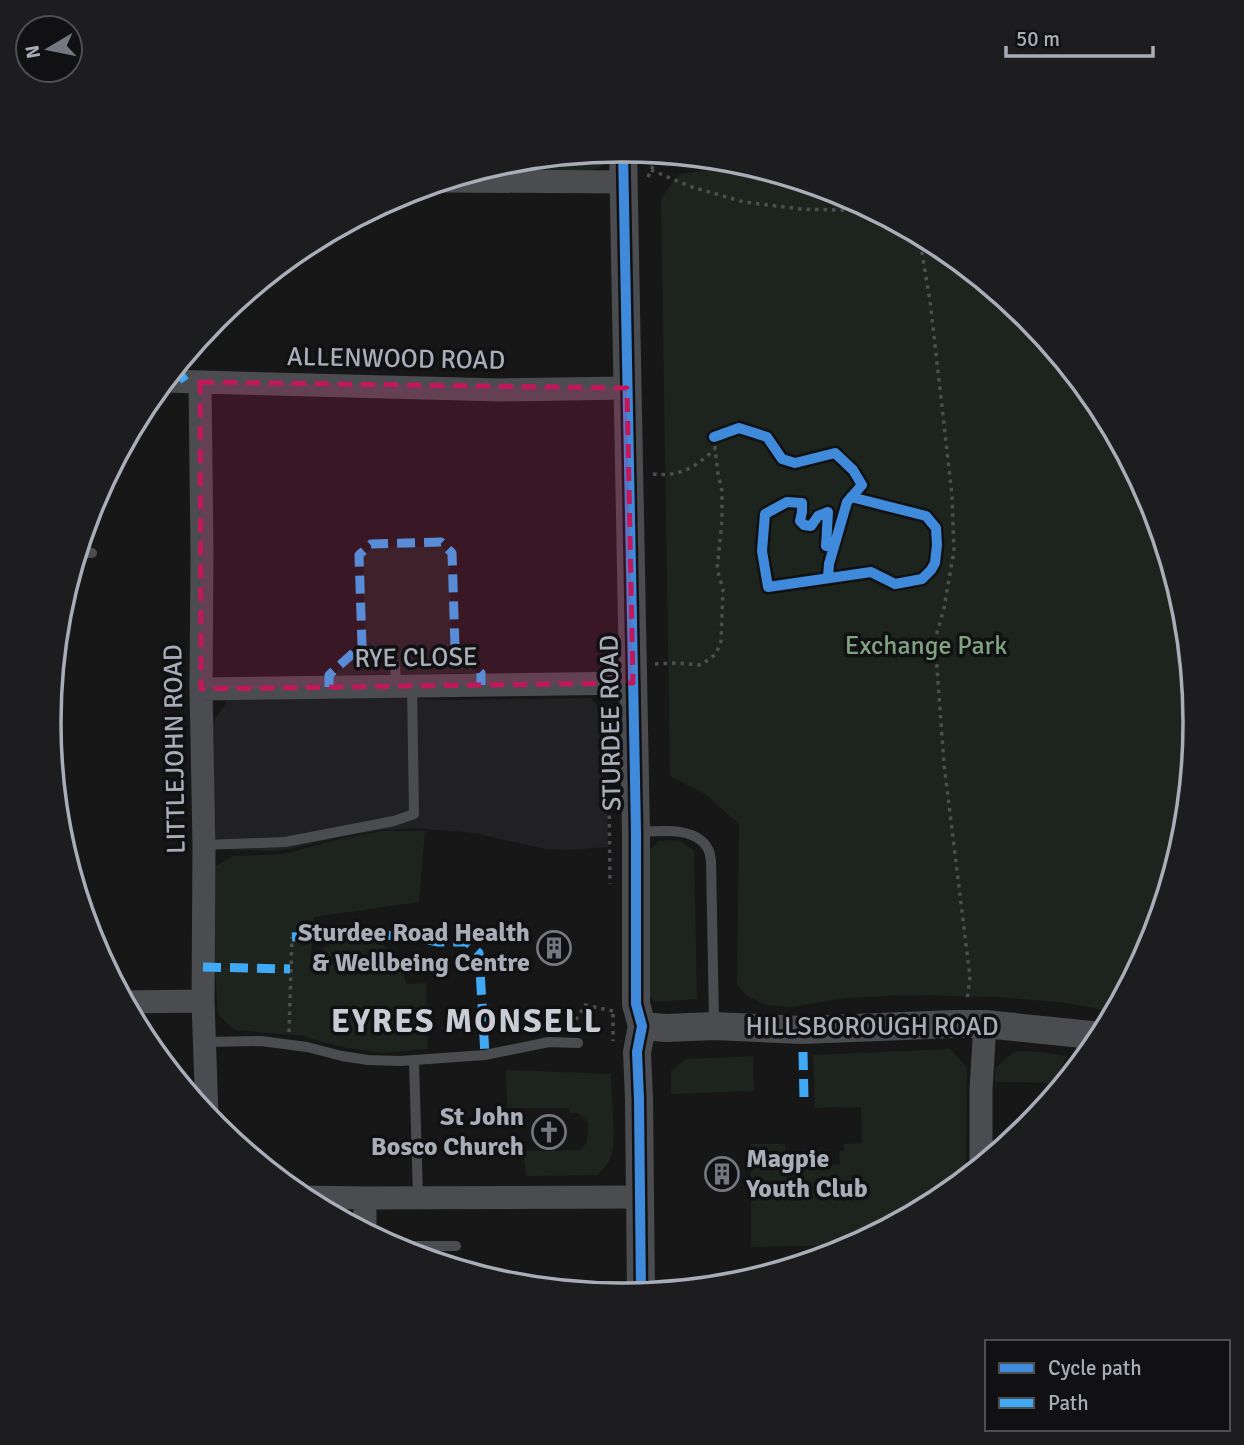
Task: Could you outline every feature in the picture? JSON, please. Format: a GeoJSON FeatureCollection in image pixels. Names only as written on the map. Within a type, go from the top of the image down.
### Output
{"type":"FeatureCollection","features":[{"type":"Feature","properties":{"kind":"street","name":"STURDEE ROAD"},"geometry":{"type":"LineString","coordinates":[[623,162],[636,832],[636,1004],[642,1026],[637,1052],[640,1283]]}},
{"type":"Feature","properties":{"kind":"street"},"geometry":{"type":"LineString","coordinates":[[476,181],[624,182]]}},
{"type":"Feature","properties":{"kind":"street","name":"ALLENWOOD ROAD"},"geometry":{"type":"LineString","coordinates":[[177,381],[500,390],[627,388]]}},
{"type":"Feature","properties":{"kind":"street","name":"LITTLEJOHN ROAD"},"geometry":{"type":"LineString","coordinates":[[200,382],[203,1001],[207,1099]]}},
{"type":"Feature","properties":{"kind":"street","name":"RYE CLOSE"},"geometry":{"type":"LineString","coordinates":[[201,689],[401,679],[632,683]]}},
{"type":"Feature","properties":{"kind":"street"},"geometry":{"type":"LineString","coordinates":[[135,1002],[203,1001]]}},
{"type":"Feature","properties":{"kind":"street"},"geometry":{"type":"LineString","coordinates":[[981,1153],[985,1024]]}},
{"type":"Feature","properties":{"kind":"street","name":"HILLSBOROUGH ROAD"},"geometry":{"type":"LineString","coordinates":[[642,1026],[802,1030],[985,1024],[1088,1035]]}},
{"type":"Feature","properties":{"kind":"street"},"geometry":{"type":"LineString","coordinates":[[324,1197],[640,1197]]}},
{"type":"Feature","properties":{"kind":"street"},"geometry":{"type":"LineString","coordinates":[[365,1198],[365,1220]]}},
{"type":"Feature","properties":{"kind":"lane"},"geometry":{"type":"LineString","coordinates":[[88,553],[92,553]]}},
{"type":"Feature","properties":{"kind":"lane"},"geometry":{"type":"LineString","coordinates":[[204,845],[293,841],[394,821],[414,814],[401,679]]}},
{"type":"Feature","properties":{"kind":"lane"},"geometry":{"type":"LineString","coordinates":[[636,832],[674,831],[690,834],[708,849],[711,860],[714,1026]]}},
{"type":"Feature","properties":{"kind":"lane"},"geometry":{"type":"LineString","coordinates":[[205,1042],[261,1041],[307,1047],[368,1060],[414,1061],[485,1055],[549,1042],[579,1042]]}},
{"type":"Feature","properties":{"kind":"lane"},"geometry":{"type":"LineString","coordinates":[[414,1061],[418,1197]]}},
{"type":"Feature","properties":{"kind":"lane"},"geometry":{"type":"LineString","coordinates":[[422,1246],[456,1246]]}},
{"type":"Feature","properties":{"kind":"path"},"geometry":{"type":"LineString","coordinates":[[651,170],[692,187],[744,202],[802,209],[850,210]]}},
{"type":"Feature","properties":{"kind":"path"},"geometry":{"type":"LineString","coordinates":[[921,248],[930,301],[952,495],[954,551],[944,608],[935,640],[944,764],[970,977],[968,1000],[956,1001]]}},
{"type":"Feature","properties":{"kind":"path"},"geometry":{"type":"LineString","coordinates":[[653,474],[687,471],[704,459],[714,438],[726,432]]}},
{"type":"Feature","properties":{"kind":"path"},"geometry":{"type":"LineString","coordinates":[[655,664],[701,666],[716,654],[721,641],[723,589],[717,569],[722,491],[714,438]]}},
{"type":"Feature","properties":{"kind":"path"},"geometry":{"type":"LineString","coordinates":[[289,1045],[292,937]]}},
{"type":"Feature","properties":{"kind":"path"},"geometry":{"type":"LineString","coordinates":[[579,1042],[575,1021],[586,1005],[613,1011]]}},
{"type":"Feature","properties":{"kind":"highlighted area"},"geometry":{"type":"Polygon","coordinates":[[[200,382],[627,388],[633,683],[201,689],[200,382]]]}},
{"type":"Feature","properties":{"kind":"shaded area"},"geometry":{"type":"Polygon","coordinates":[[[387,697],[444,700],[591,698],[606,717],[608,847],[546,849],[474,833],[414,828],[344,836],[274,851],[234,850],[219,843],[216,838],[213,722],[226,700],[387,697]]]}},
{"type":"Feature","properties":{"kind":"green space"},"geometry":{"type":"Polygon","coordinates":[[[605,162],[593,172],[519,172],[605,162]]]}},
{"type":"Feature","properties":{"kind":"green space","name":"Exchange Park"},"geometry":{"type":"Polygon","coordinates":[[[712,170],[767,181],[802,192],[837,204],[870,220],[934,256],[992,301],[1044,353],[1088,411],[1125,474],[1153,542],[1172,613],[1182,686],[1182,759],[1164,868],[1140,937],[1103,1010],[1067,1003],[998,997],[905,995],[848,998],[791,1007],[766,1005],[747,996],[737,984],[739,824],[705,794],[670,776],[661,198],[679,174],[712,170]]]}},
{"type":"Feature","properties":{"kind":"green space"},"geometry":{"type":"Polygon","coordinates":[[[440,546],[449,554],[452,648],[477,673],[333,675],[365,646],[363,556],[372,547],[440,546]]]}},
{"type":"Feature","properties":{"kind":"green space"},"geometry":{"type":"Polygon","coordinates":[[[382,831],[425,831],[419,902],[314,917],[309,977],[312,959],[334,942],[356,940],[389,948],[403,967],[406,984],[426,983],[428,1049],[382,1053],[347,1048],[304,1036],[235,1030],[218,1015],[209,870],[233,856],[284,854],[382,831]]]}},
{"type":"Feature","properties":{"kind":"green space"},"geometry":{"type":"Polygon","coordinates":[[[678,840],[694,850],[697,999],[654,1002],[645,992],[645,854],[659,841],[678,840]]]}},
{"type":"Feature","properties":{"kind":"green space"},"geometry":{"type":"Polygon","coordinates":[[[950,1049],[967,1067],[966,1165],[934,1189],[902,1208],[837,1241],[824,1246],[751,1247],[751,1144],[785,1144],[786,1151],[827,1150],[827,1165],[840,1165],[839,1151],[844,1151],[844,1144],[862,1143],[861,1107],[815,1108],[813,1055],[950,1049]]]}},
{"type":"Feature","properties":{"kind":"green space"},"geometry":{"type":"Polygon","coordinates":[[[1015,1051],[1066,1056],[1060,1073],[1051,1083],[995,1082],[995,1068],[1015,1051]]]}},
{"type":"Feature","properties":{"kind":"green space"},"geometry":{"type":"Polygon","coordinates":[[[753,1056],[754,1091],[671,1094],[671,1071],[686,1059],[753,1056]]]}},
{"type":"Feature","properties":{"kind":"green space"},"geometry":{"type":"Polygon","coordinates":[[[506,1070],[611,1074],[613,1149],[610,1160],[598,1175],[526,1176],[523,1151],[580,1150],[587,1142],[588,1122],[578,1113],[570,1113],[569,1108],[507,1108],[506,1070]]]}},
{"type":"Feature","properties":{"kind":"marked path"},"geometry":{"type":"LineString","coordinates":[[181,376],[185,381]]}},
{"type":"Feature","properties":{"kind":"marked path"},"geometry":{"type":"LineString","coordinates":[[329,687],[329,675],[362,645],[359,555],[371,544],[441,542],[452,553],[455,647],[481,673],[481,685]]}},
{"type":"Feature","properties":{"kind":"marked path"},"geometry":{"type":"LineString","coordinates":[[292,937],[355,933],[413,937],[438,942],[467,942],[479,953],[485,1055]]}},
{"type":"Feature","properties":{"kind":"marked path"},"geometry":{"type":"LineString","coordinates":[[203,967],[290,969]]}},
{"type":"Feature","properties":{"kind":"marked path"},"geometry":{"type":"LineString","coordinates":[[803,1052],[804,1099]]}},
{"type":"Feature","properties":{"kind":"cycle path"},"geometry":{"type":"LineString","coordinates":[[623,162],[636,832],[636,1004],[642,1026],[637,1052],[641,1282]]}},
{"type":"Feature","properties":{"kind":"cycle path"},"geometry":{"type":"LineString","coordinates":[[714,437],[739,428],[767,437],[782,459],[795,463],[835,453],[853,470],[862,485],[847,502],[829,564],[828,577]]}},
{"type":"Feature","properties":{"kind":"cycle path"},"geometry":{"type":"LineString","coordinates":[[826,546],[828,512],[818,516],[811,526],[800,521],[802,503],[787,502],[765,514],[762,551],[768,587],[871,572],[895,584],[922,579],[935,563],[936,528],[926,516],[851,497]]}},
{"type":"Feature","properties":{"kind":"place","name":"Sturdee Road Health & Wellbeing Centre"},"geometry":{"type":"Point","coordinates":[554,948]}},
{"type":"Feature","properties":{"kind":"place","name":"St John Bosco Church"},"geometry":{"type":"Point","coordinates":[549,1132]}},
{"type":"Feature","properties":{"kind":"place","name":"Magpie Youth Club"},"geometry":{"type":"Point","coordinates":[722,1174]}},
{"type":"Feature","properties":{"kind":"district","name":"EYRES MONSELL"},"geometry":{"type":"Point","coordinates":[467,1021]}}]}
